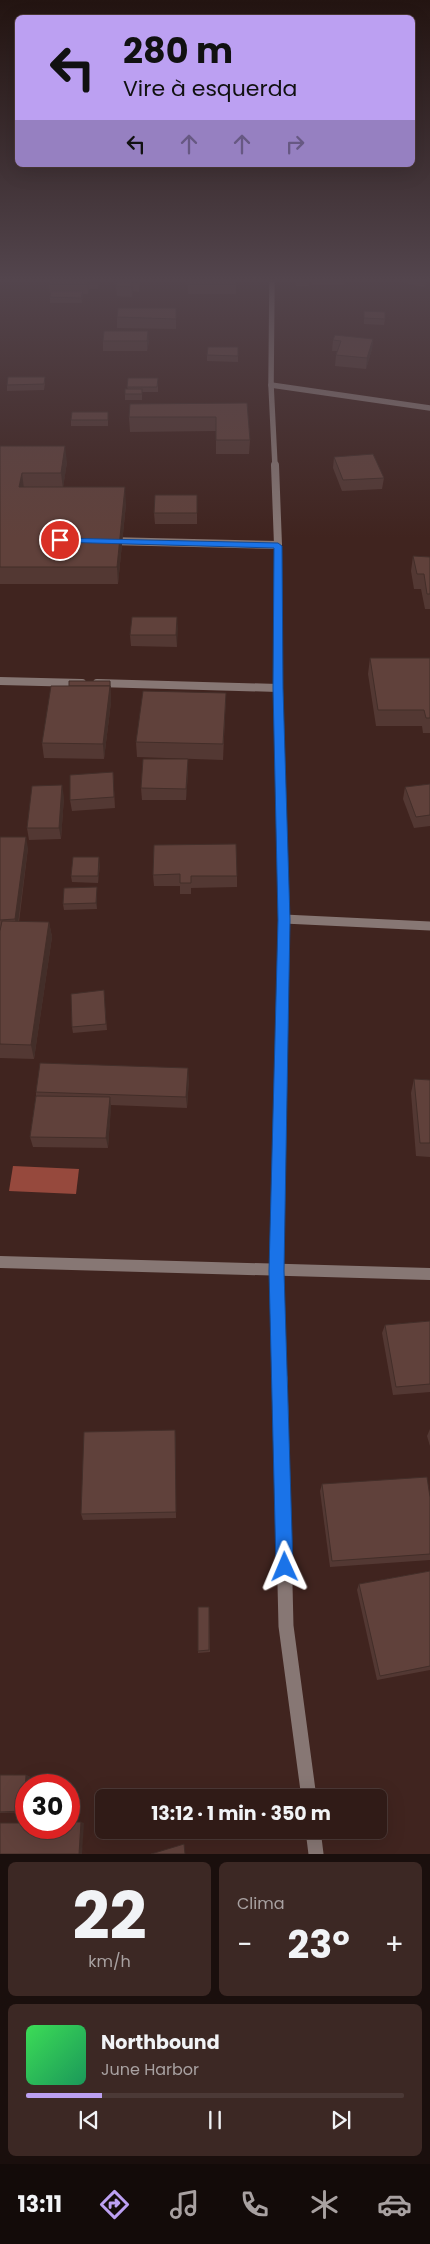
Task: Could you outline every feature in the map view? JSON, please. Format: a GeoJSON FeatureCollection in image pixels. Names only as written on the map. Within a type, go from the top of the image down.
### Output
{"type":"FeatureCollection","features":[{"type":"Feature","properties":{"kind":"street"},"geometry":{"type":"LineString","coordinates":[[271,365],[278,546],[278,688],[284,920],[276,1271],[286,1626],[308,1789]]}},
{"type":"Feature","properties":{"kind":"street"},"geometry":{"type":"LineString","coordinates":[[271,385],[430,408]]}},
{"type":"Feature","properties":{"kind":"street"},"geometry":{"type":"LineString","coordinates":[[99,541],[278,546]]}},
{"type":"Feature","properties":{"kind":"street"},"geometry":{"type":"LineString","coordinates":[[0,681],[278,688]]}},
{"type":"Feature","properties":{"kind":"street"},"geometry":{"type":"LineString","coordinates":[[284,920],[430,926]]}},
{"type":"Feature","properties":{"kind":"street"},"geometry":{"type":"LineString","coordinates":[[0,1262],[430,1274]]}},
{"type":"Feature","properties":{"kind":"street"},"geometry":{"type":"LineString","coordinates":[[314,1839],[316,1854]]}},
{"type":"Feature","properties":{"kind":"shaded area"},"geometry":{"type":"Polygon","coordinates":[[[13,1166],[79,1169],[76,1194],[9,1191],[13,1166]]]}},
{"type":"Feature","properties":{"kind":"building"},"geometry":{"type":"Polygon","coordinates":[[[8,377],[45,377],[44,384],[7,385],[8,377]]]}},
{"type":"Feature","properties":{"kind":"building"},"geometry":{"type":"Polygon","coordinates":[[[128,378],[158,378],[157,387],[127,387],[128,378]]]}},
{"type":"Feature","properties":{"kind":"building"},"geometry":{"type":"Polygon","coordinates":[[[125,389],[142,389],[142,394],[125,394],[125,389]]]}},
{"type":"Feature","properties":{"kind":"building"},"geometry":{"type":"Polygon","coordinates":[[[247,403],[250,440],[216,440],[216,417],[129,417],[130,404],[247,403]]]}},
{"type":"Feature","properties":{"kind":"building"},"geometry":{"type":"Polygon","coordinates":[[[72,412],[108,412],[108,420],[71,420],[72,412]]]}},
{"type":"Feature","properties":{"kind":"building"},"geometry":{"type":"Polygon","coordinates":[[[0,446],[65,446],[61,473],[22,473],[19,487],[125,487],[117,567],[0,567],[0,446]]]}},
{"type":"Feature","properties":{"kind":"building"},"geometry":{"type":"Polygon","coordinates":[[[373,454],[384,478],[343,480],[334,457],[373,454]]]}},
{"type":"Feature","properties":{"kind":"building"},"geometry":{"type":"Polygon","coordinates":[[[155,495],[197,495],[197,513],[154,513],[155,495]]]}},
{"type":"Feature","properties":{"kind":"building"},"geometry":{"type":"Polygon","coordinates":[[[413,556],[430,557],[430,594],[427,594],[424,574],[417,574],[413,556]]]}},
{"type":"Feature","properties":{"kind":"building"},"geometry":{"type":"Polygon","coordinates":[[[132,617],[177,617],[176,635],[130,635],[132,617]]]}},
{"type":"Feature","properties":{"kind":"building"},"geometry":{"type":"Polygon","coordinates":[[[370,658],[430,658],[430,718],[426,718],[424,710],[378,710],[370,658]]]}},
{"type":"Feature","properties":{"kind":"building"},"geometry":{"type":"Polygon","coordinates":[[[69,681],[110,681],[110,686],[69,686],[69,681]]]}},
{"type":"Feature","properties":{"kind":"building"},"geometry":{"type":"Polygon","coordinates":[[[51,686],[110,686],[103,744],[42,743],[51,686]]]}},
{"type":"Feature","properties":{"kind":"building"},"geometry":{"type":"Polygon","coordinates":[[[143,691],[226,693],[223,744],[136,742],[143,691]]]}},
{"type":"Feature","properties":{"kind":"building"},"geometry":{"type":"Polygon","coordinates":[[[143,759],[188,759],[186,789],[141,788],[143,759]]]}},
{"type":"Feature","properties":{"kind":"building"},"geometry":{"type":"Polygon","coordinates":[[[113,772],[114,797],[70,800],[70,775],[113,772]]]}},
{"type":"Feature","properties":{"kind":"building"},"geometry":{"type":"Polygon","coordinates":[[[430,784],[430,815],[416,817],[405,787],[430,784]]]}},
{"type":"Feature","properties":{"kind":"building"},"geometry":{"type":"Polygon","coordinates":[[[62,785],[59,828],[27,828],[32,786],[62,785]]]}},
{"type":"Feature","properties":{"kind":"building"},"geometry":{"type":"Polygon","coordinates":[[[0,837],[26,837],[15,919],[0,920],[0,837]]]}},
{"type":"Feature","properties":{"kind":"building"},"geometry":{"type":"Polygon","coordinates":[[[236,844],[237,876],[191,876],[191,883],[180,883],[180,874],[153,875],[154,845],[236,844]]]}},
{"type":"Feature","properties":{"kind":"building"},"geometry":{"type":"Polygon","coordinates":[[[73,857],[99,857],[98,876],[71,876],[73,857]]]}},
{"type":"Feature","properties":{"kind":"building"},"geometry":{"type":"Polygon","coordinates":[[[97,887],[96,903],[63,904],[64,888],[97,887]]]}},
{"type":"Feature","properties":{"kind":"building"},"geometry":{"type":"Polygon","coordinates":[[[2,921],[49,922],[31,1045],[0,1044],[0,931],[2,921]]]}},
{"type":"Feature","properties":{"kind":"building"},"geometry":{"type":"Polygon","coordinates":[[[104,990],[106,1024],[72,1027],[71,994],[104,990]]]}},
{"type":"Feature","properties":{"kind":"building"},"geometry":{"type":"Polygon","coordinates":[[[40,1063],[188,1068],[186,1097],[36,1092],[40,1063]]]}},
{"type":"Feature","properties":{"kind":"building"},"geometry":{"type":"Polygon","coordinates":[[[414,1079],[430,1080],[430,1143],[420,1143],[414,1079]]]}},
{"type":"Feature","properties":{"kind":"building"},"geometry":{"type":"Polygon","coordinates":[[[36,1096],[110,1097],[106,1138],[30,1137],[36,1096]]]}},
{"type":"Feature","properties":{"kind":"building"},"geometry":{"type":"Polygon","coordinates":[[[430,1321],[430,1384],[396,1387],[385,1325],[430,1321]]]}},
{"type":"Feature","properties":{"kind":"building"},"geometry":{"type":"Polygon","coordinates":[[[175,1430],[176,1512],[81,1514],[84,1432],[175,1430]]]}},
{"type":"Feature","properties":{"kind":"building"},"geometry":{"type":"Polygon","coordinates":[[[427,1477],[430,1497],[430,1554],[332,1561],[322,1484],[427,1477]]]}},
{"type":"Feature","properties":{"kind":"building"},"geometry":{"type":"Polygon","coordinates":[[[430,1571],[430,1666],[380,1676],[359,1584],[430,1571]]]}},
{"type":"Feature","properties":{"kind":"building"},"geometry":{"type":"Polygon","coordinates":[[[198,1607],[209,1607],[209,1650],[198,1651],[198,1607]]]}},
{"type":"Feature","properties":{"kind":"building"},"geometry":{"type":"Polygon","coordinates":[[[0,1775],[15,1775],[15,1811],[0,1812],[0,1775]]]}},
{"type":"Feature","properties":{"kind":"building"},"geometry":{"type":"Polygon","coordinates":[[[0,1823],[15,1823],[15,1839],[80,1839],[79,1854],[0,1854],[0,1823]]]}},
{"type":"Feature","properties":{"kind":"building"},"geometry":{"type":"Polygon","coordinates":[[[184,1844],[185,1854],[151,1854],[184,1844]]]}},
{"type":"Feature","properties":{"kind":"route"},"geometry":{"type":"LineString","coordinates":[[60,540],[278,546],[278,688],[284,920],[276,1271],[285,1567]]}}]}
